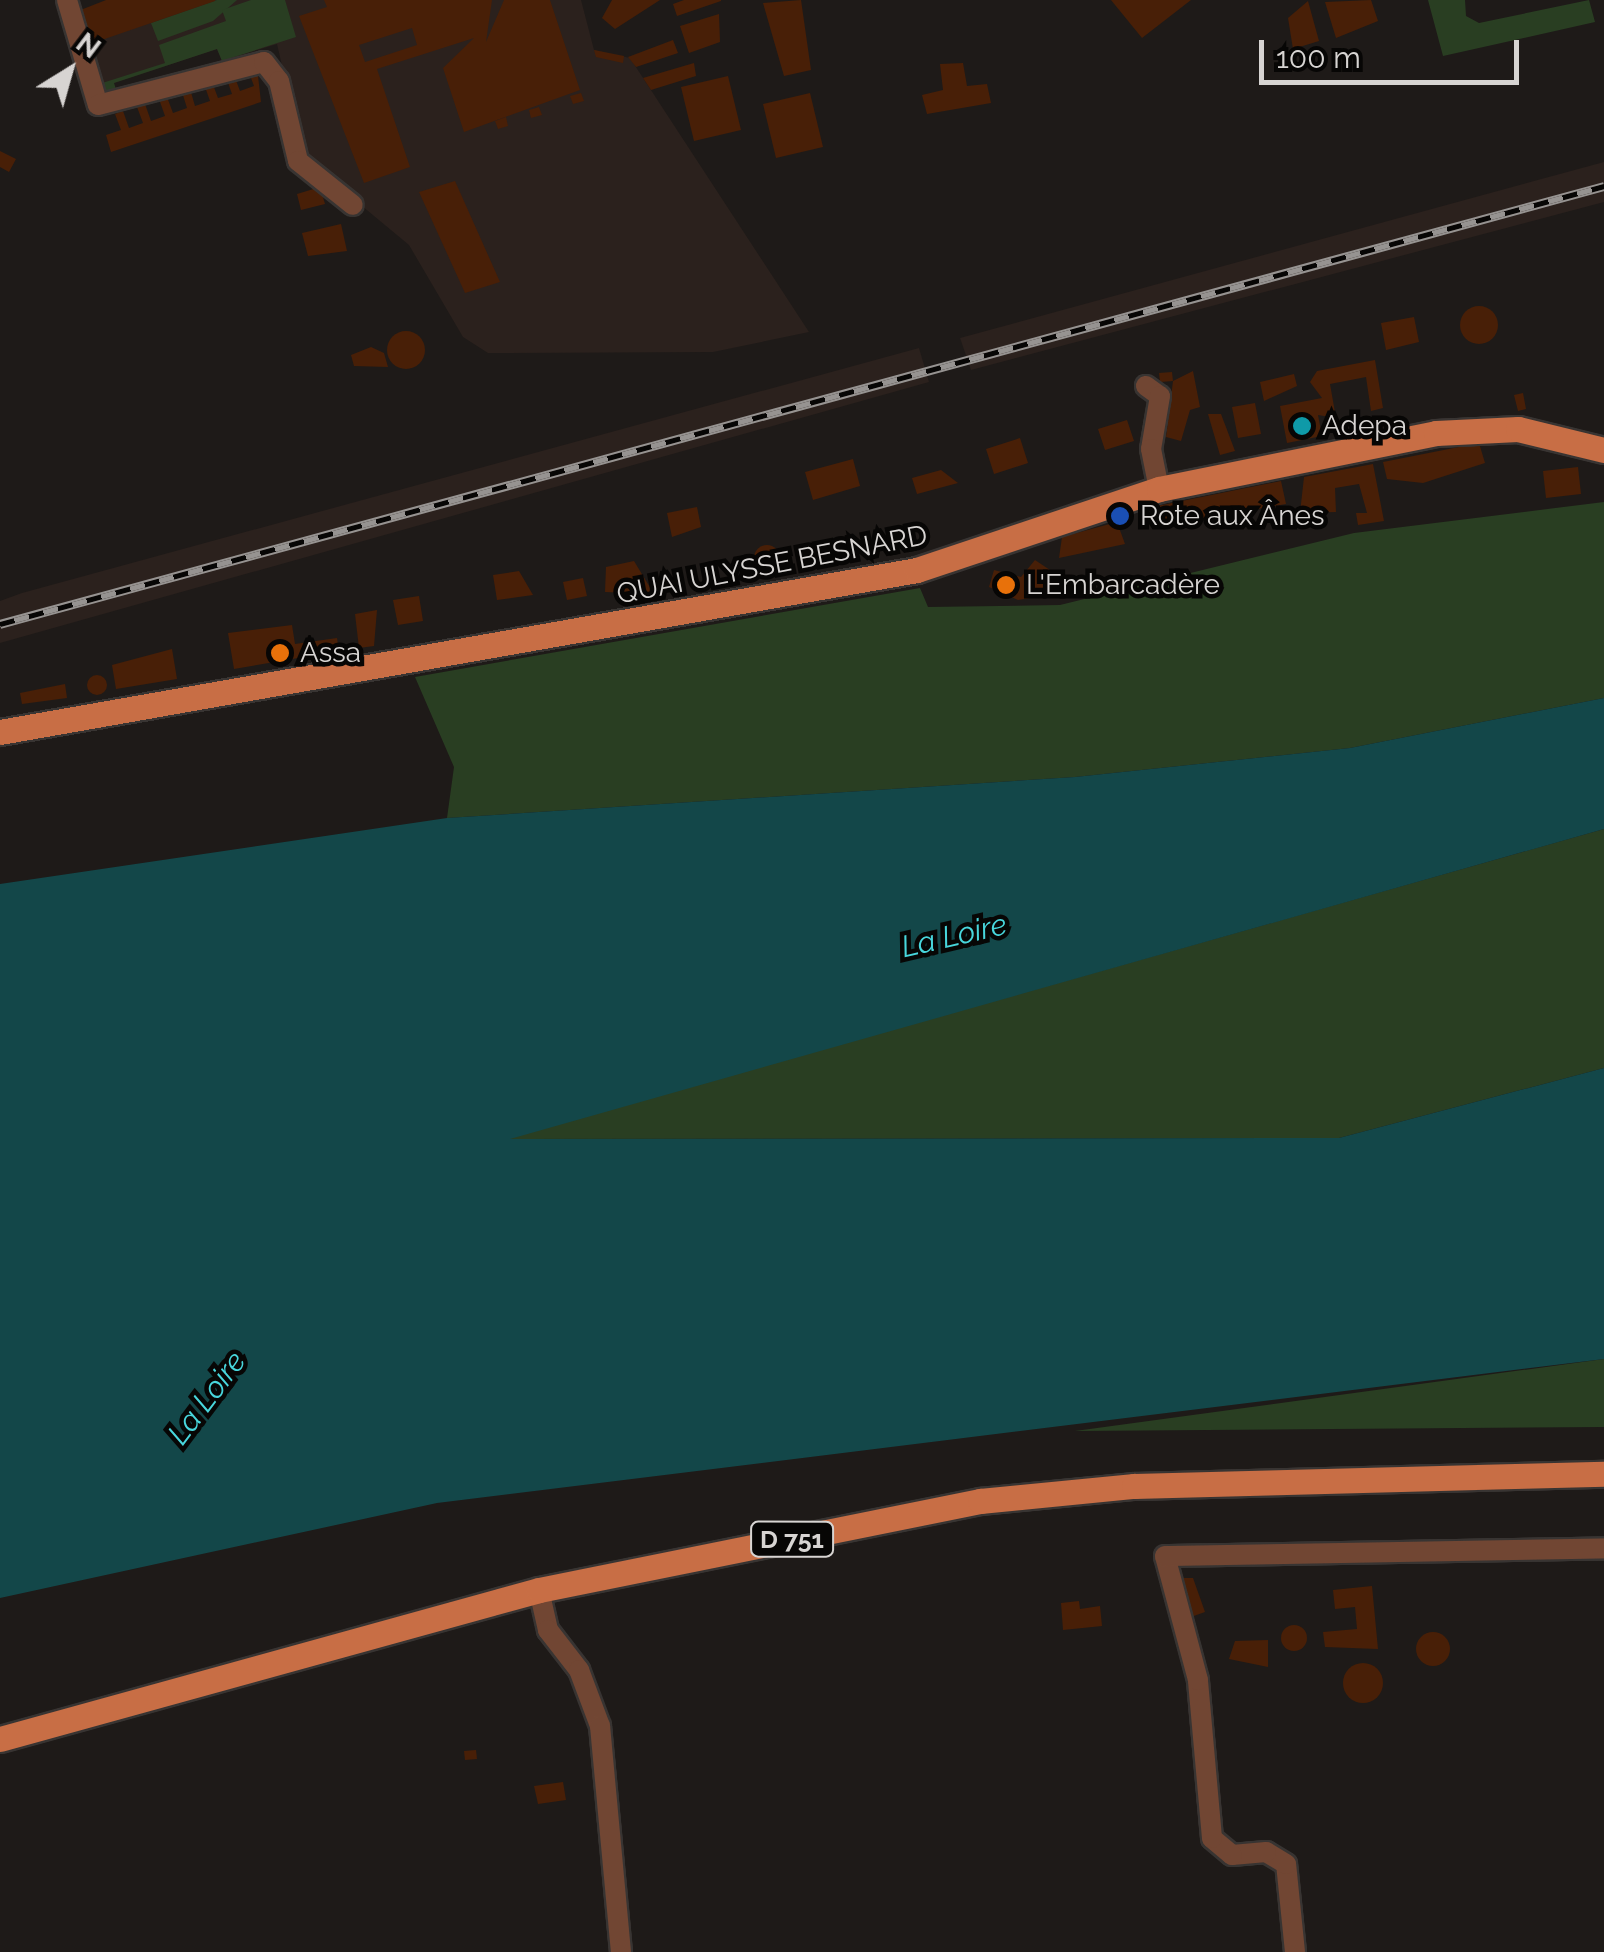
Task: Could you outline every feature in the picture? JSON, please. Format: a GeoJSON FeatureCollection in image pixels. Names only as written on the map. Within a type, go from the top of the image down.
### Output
{"type":"FeatureCollection","features":[{"type":"Feature","properties":{"kind":"main road","name":"QUAI ULYSSE BESNARD"},"geometry":{"type":"LineString","coordinates":[[0,732],[917,570],[1159,489],[1478,429],[1604,450]]}},
{"type":"Feature","properties":{"kind":"main road","name":"D 751"},"geometry":{"type":"LineString","coordinates":[[0,1739],[540,1590],[980,1500],[1134,1486],[1604,1474]]}},
{"type":"Feature","properties":{"kind":"street"},"geometry":{"type":"LineString","coordinates":[[67,0],[98,105],[264,62],[279,81],[298,162],[353,205]]}},
{"type":"Feature","properties":{"kind":"street"},"geometry":{"type":"LineString","coordinates":[[1146,386],[1160,396],[1151,449],[1159,489]]}},
{"type":"Feature","properties":{"kind":"street"},"geometry":{"type":"LineString","coordinates":[[1294,1952],[1286,1864],[1266,1852],[1232,1855],[1212,1838],[1198,1680],[1165,1556],[1604,1548]]}},
{"type":"Feature","properties":{"kind":"street"},"geometry":{"type":"LineString","coordinates":[[540,1590],[548,1630],[579,1670],[600,1726],[621,1952]]}},
{"type":"Feature","properties":{"kind":"shaded area"},"geometry":{"type":"Polygon","coordinates":[[[106,0],[581,0],[594,50],[630,58],[809,332],[713,352],[488,353],[463,337],[409,245],[303,157],[277,44],[222,61],[217,49],[114,83],[109,99],[85,45],[106,0]]]}},
{"type":"Feature","properties":{"kind":"shaded area"},"geometry":{"type":"Polygon","coordinates":[[[1604,162],[1604,202],[971,370],[960,338],[1604,162]]]}},
{"type":"Feature","properties":{"kind":"shaded area"},"geometry":{"type":"Polygon","coordinates":[[[919,348],[929,382],[0,643],[0,601],[22,593],[919,348]]]}},
{"type":"Feature","properties":{"kind":"green space"},"geometry":{"type":"Polygon","coordinates":[[[217,0],[237,0],[213,21],[158,41],[151,23],[217,0]]]}},
{"type":"Feature","properties":{"kind":"green space"},"geometry":{"type":"Polygon","coordinates":[[[251,0],[285,0],[296,37],[222,61],[217,49],[114,83],[118,96],[109,99],[96,85],[165,63],[159,45],[226,21],[222,10],[251,0]]]}},
{"type":"Feature","properties":{"kind":"green space"},"geometry":{"type":"Polygon","coordinates":[[[1428,0],[1465,0],[1466,16],[1479,23],[1589,0],[1595,22],[1443,56],[1428,0]]]}},
{"type":"Feature","properties":{"kind":"green space"},"geometry":{"type":"Polygon","coordinates":[[[1604,502],[1604,698],[1350,748],[1075,777],[447,818],[454,767],[415,677],[920,588],[928,607],[1060,605],[1354,533],[1604,502]]]}},
{"type":"Feature","properties":{"kind":"green space"},"geometry":{"type":"Polygon","coordinates":[[[1604,829],[1604,1068],[1339,1138],[505,1139],[1604,829]]]}},
{"type":"Feature","properties":{"kind":"green space"},"geometry":{"type":"Polygon","coordinates":[[[1604,1359],[1604,1427],[1075,1431],[1604,1359]]]}},
{"type":"Feature","properties":{"kind":"water","name":"La Loire"},"geometry":{"type":"Polygon","coordinates":[[[1604,698],[1604,829],[510,1139],[1339,1138],[1604,1068],[1604,1359],[437,1503],[0,1598],[0,884],[447,818],[1075,777],[1350,748],[1604,698]]]}},
{"type":"Feature","properties":{"kind":"building"},"geometry":{"type":"Polygon","coordinates":[[[106,0],[215,1],[90,44],[78,11],[106,0]]]}},
{"type":"Feature","properties":{"kind":"building"},"geometry":{"type":"Polygon","coordinates":[[[324,0],[492,0],[486,42],[504,0],[550,0],[580,90],[464,132],[443,68],[474,38],[377,69],[410,167],[364,183],[299,16],[327,7],[324,0]],[[412,28],[359,45],[365,62],[417,45],[412,28]]]}},
{"type":"Feature","properties":{"kind":"building"},"geometry":{"type":"Polygon","coordinates":[[[612,0],[660,0],[615,29],[602,18],[612,0]]]}},
{"type":"Feature","properties":{"kind":"building"},"geometry":{"type":"Polygon","coordinates":[[[684,0],[721,1],[677,16],[673,4],[684,0]]]}},
{"type":"Feature","properties":{"kind":"building"},"geometry":{"type":"Polygon","coordinates":[[[801,0],[811,70],[784,76],[763,3],[801,0]]]}},
{"type":"Feature","properties":{"kind":"building"},"geometry":{"type":"Polygon","coordinates":[[[1111,0],[1191,0],[1142,38],[1111,0]]]}},
{"type":"Feature","properties":{"kind":"building"},"geometry":{"type":"Polygon","coordinates":[[[1371,0],[1378,21],[1336,38],[1325,2],[1371,0]]]}},
{"type":"Feature","properties":{"kind":"building"},"geometry":{"type":"Polygon","coordinates":[[[1308,1],[1319,41],[1293,49],[1288,18],[1308,1]]]}},
{"type":"Feature","properties":{"kind":"building"},"geometry":{"type":"Polygon","coordinates":[[[719,14],[720,42],[689,53],[680,26],[719,14]]]}},
{"type":"Feature","properties":{"kind":"building"},"geometry":{"type":"Polygon","coordinates":[[[673,40],[678,53],[636,67],[628,57],[673,40]]]}},
{"type":"Feature","properties":{"kind":"building"},"geometry":{"type":"Polygon","coordinates":[[[594,50],[624,56],[623,63],[596,57],[594,50]]]}},
{"type":"Feature","properties":{"kind":"building"},"geometry":{"type":"Polygon","coordinates":[[[694,63],[696,76],[651,90],[643,78],[694,63]]]}},
{"type":"Feature","properties":{"kind":"building"},"geometry":{"type":"Polygon","coordinates":[[[963,63],[967,86],[987,84],[991,103],[927,114],[922,95],[943,90],[940,64],[963,63]]]}},
{"type":"Feature","properties":{"kind":"building"},"geometry":{"type":"Polygon","coordinates":[[[257,67],[261,102],[111,152],[106,135],[121,130],[115,114],[123,111],[129,128],[143,123],[137,107],[145,104],[151,121],[165,116],[159,99],[167,97],[173,113],[187,108],[182,92],[190,89],[195,106],[210,101],[204,84],[212,82],[218,98],[232,94],[226,77],[234,75],[240,91],[254,86],[248,70],[257,67]]]}},
{"type":"Feature","properties":{"kind":"building"},"geometry":{"type":"Polygon","coordinates":[[[728,76],[741,130],[694,141],[681,87],[728,76]]]}},
{"type":"Feature","properties":{"kind":"building"},"geometry":{"type":"Polygon","coordinates":[[[581,93],[584,101],[573,104],[570,96],[581,93]]]}},
{"type":"Feature","properties":{"kind":"building"},"geometry":{"type":"Polygon","coordinates":[[[810,93],[823,147],[776,158],[763,104],[810,93]]]}},
{"type":"Feature","properties":{"kind":"building"},"geometry":{"type":"Polygon","coordinates":[[[539,107],[542,115],[531,118],[529,110],[539,107]]]}},
{"type":"Feature","properties":{"kind":"building"},"geometry":{"type":"Polygon","coordinates":[[[506,117],[508,126],[498,129],[495,121],[506,117]]]}},
{"type":"Feature","properties":{"kind":"building"},"geometry":{"type":"Polygon","coordinates":[[[0,151],[16,159],[9,172],[0,167],[0,151]]]}},
{"type":"Feature","properties":{"kind":"building"},"geometry":{"type":"Polygon","coordinates":[[[455,181],[500,282],[465,293],[419,192],[455,181]]]}},
{"type":"Feature","properties":{"kind":"building"},"geometry":{"type":"Polygon","coordinates":[[[320,187],[325,204],[301,210],[297,194],[320,187]]]}},
{"type":"Feature","properties":{"kind":"building"},"geometry":{"type":"Polygon","coordinates":[[[341,224],[347,251],[308,256],[302,233],[341,224]]]}},
{"type":"Feature","properties":{"kind":"building"},"geometry":{"type":"Polygon","coordinates":[[[1479,306],[1492,312],[1498,325],[1492,338],[1479,344],[1466,338],[1460,325],[1466,312],[1479,306]]]}},
{"type":"Feature","properties":{"kind":"building"},"geometry":{"type":"Polygon","coordinates":[[[1414,317],[1419,342],[1386,350],[1381,323],[1414,317]]]}},
{"type":"Feature","properties":{"kind":"building"},"geometry":{"type":"Polygon","coordinates":[[[406,331],[419,337],[425,350],[419,363],[406,369],[393,363],[387,350],[393,337],[406,331]]]}},
{"type":"Feature","properties":{"kind":"building"},"geometry":{"type":"Polygon","coordinates":[[[371,347],[384,353],[388,367],[354,366],[351,355],[371,347]]]}},
{"type":"Feature","properties":{"kind":"building"},"geometry":{"type":"Polygon","coordinates":[[[1375,360],[1383,408],[1371,411],[1366,377],[1330,384],[1336,418],[1318,415],[1322,436],[1287,443],[1280,406],[1322,398],[1310,382],[1317,371],[1375,360]]]}},
{"type":"Feature","properties":{"kind":"building"},"geometry":{"type":"Polygon","coordinates":[[[1193,371],[1200,407],[1190,410],[1181,441],[1166,437],[1173,381],[1193,371]]]}},
{"type":"Feature","properties":{"kind":"building"},"geometry":{"type":"Polygon","coordinates":[[[1172,372],[1173,381],[1160,382],[1159,373],[1172,372]]]}},
{"type":"Feature","properties":{"kind":"building"},"geometry":{"type":"Polygon","coordinates":[[[1294,374],[1297,386],[1264,401],[1260,382],[1294,374]]]}},
{"type":"Feature","properties":{"kind":"building"},"geometry":{"type":"Polygon","coordinates":[[[1523,393],[1526,409],[1518,411],[1514,395],[1523,393]]]}},
{"type":"Feature","properties":{"kind":"building"},"geometry":{"type":"Polygon","coordinates":[[[1255,403],[1261,434],[1238,438],[1232,407],[1255,403]]]}},
{"type":"Feature","properties":{"kind":"building"},"geometry":{"type":"Polygon","coordinates":[[[1208,414],[1221,414],[1235,451],[1220,455],[1208,414]]]}},
{"type":"Feature","properties":{"kind":"building"},"geometry":{"type":"Polygon","coordinates":[[[1127,420],[1134,441],[1105,450],[1098,429],[1127,420]]]}},
{"type":"Feature","properties":{"kind":"building"},"geometry":{"type":"Polygon","coordinates":[[[1020,438],[1028,463],[994,474],[986,449],[1020,438]]]}},
{"type":"Feature","properties":{"kind":"building"},"geometry":{"type":"Polygon","coordinates":[[[1479,443],[1485,463],[1423,483],[1387,479],[1383,462],[1479,443]]]}},
{"type":"Feature","properties":{"kind":"building"},"geometry":{"type":"Polygon","coordinates":[[[853,459],[860,486],[813,500],[805,472],[853,459]]]}},
{"type":"Feature","properties":{"kind":"building"},"geometry":{"type":"Polygon","coordinates":[[[1373,464],[1384,521],[1358,525],[1356,513],[1367,513],[1359,484],[1335,488],[1336,512],[1300,513],[1304,477],[1373,464]]]}},
{"type":"Feature","properties":{"kind":"building"},"geometry":{"type":"Polygon","coordinates":[[[1578,467],[1581,494],[1546,498],[1543,471],[1578,467]]]}},
{"type":"Feature","properties":{"kind":"building"},"geometry":{"type":"Polygon","coordinates":[[[941,470],[958,483],[917,494],[912,478],[941,470]]]}},
{"type":"Feature","properties":{"kind":"building"},"geometry":{"type":"Polygon","coordinates":[[[1281,481],[1286,504],[1156,527],[1152,507],[1281,481]]]}},
{"type":"Feature","properties":{"kind":"building"},"geometry":{"type":"Polygon","coordinates":[[[697,507],[701,527],[672,537],[667,513],[697,507]]]}},
{"type":"Feature","properties":{"kind":"building"},"geometry":{"type":"Polygon","coordinates":[[[1117,522],[1125,544],[1059,558],[1062,537],[1117,522]]]}},
{"type":"Feature","properties":{"kind":"building"},"geometry":{"type":"Polygon","coordinates":[[[767,545],[776,549],[780,558],[776,567],[767,571],[758,567],[754,558],[758,549],[767,545]]]}},
{"type":"Feature","properties":{"kind":"building"},"geometry":{"type":"Polygon","coordinates":[[[1035,560],[1059,576],[1062,593],[1018,600],[989,587],[994,570],[1021,577],[1035,560]]]}},
{"type":"Feature","properties":{"kind":"building"},"geometry":{"type":"Polygon","coordinates":[[[634,561],[654,594],[605,592],[606,567],[634,561]]]}},
{"type":"Feature","properties":{"kind":"building"},"geometry":{"type":"Polygon","coordinates":[[[519,571],[533,595],[497,600],[493,575],[519,571]]]}},
{"type":"Feature","properties":{"kind":"building"},"geometry":{"type":"Polygon","coordinates":[[[583,578],[587,596],[567,600],[563,582],[583,578]]]}},
{"type":"Feature","properties":{"kind":"building"},"geometry":{"type":"Polygon","coordinates":[[[419,596],[423,621],[398,625],[393,600],[419,596]]]}},
{"type":"Feature","properties":{"kind":"building"},"geometry":{"type":"Polygon","coordinates":[[[377,610],[374,646],[359,648],[355,614],[377,610]]]}},
{"type":"Feature","properties":{"kind":"building"},"geometry":{"type":"Polygon","coordinates":[[[292,625],[295,644],[337,638],[339,651],[234,669],[228,633],[292,625]]]}},
{"type":"Feature","properties":{"kind":"building"},"geometry":{"type":"Polygon","coordinates":[[[172,649],[177,679],[116,689],[112,665],[172,649]]]}},
{"type":"Feature","properties":{"kind":"building"},"geometry":{"type":"Polygon","coordinates":[[[97,675],[107,685],[97,695],[87,685],[97,675]]]}},
{"type":"Feature","properties":{"kind":"building"},"geometry":{"type":"Polygon","coordinates":[[[65,684],[67,698],[22,704],[20,693],[65,684]]]}},
{"type":"Feature","properties":{"kind":"building"},"geometry":{"type":"Polygon","coordinates":[[[1183,1578],[1193,1578],[1205,1612],[1188,1618],[1183,1578]]]}},
{"type":"Feature","properties":{"kind":"building"},"geometry":{"type":"Polygon","coordinates":[[[1372,1586],[1378,1649],[1325,1647],[1323,1632],[1357,1629],[1355,1607],[1335,1609],[1333,1590],[1372,1586]]]}},
{"type":"Feature","properties":{"kind":"building"},"geometry":{"type":"Polygon","coordinates":[[[1079,1601],[1080,1609],[1100,1606],[1102,1626],[1063,1630],[1061,1603],[1079,1601]]]}},
{"type":"Feature","properties":{"kind":"building"},"geometry":{"type":"Polygon","coordinates":[[[1294,1625],[1304,1628],[1304,1648],[1294,1651],[1284,1648],[1281,1638],[1284,1628],[1294,1625]]]}},
{"type":"Feature","properties":{"kind":"building"},"geometry":{"type":"Polygon","coordinates":[[[1433,1632],[1445,1637],[1450,1649],[1445,1661],[1433,1666],[1421,1661],[1416,1649],[1421,1637],[1433,1632]]]}},
{"type":"Feature","properties":{"kind":"building"},"geometry":{"type":"Polygon","coordinates":[[[1268,1640],[1268,1667],[1229,1659],[1235,1641],[1268,1640]]]}},
{"type":"Feature","properties":{"kind":"building"},"geometry":{"type":"Polygon","coordinates":[[[1363,1663],[1377,1669],[1383,1683],[1377,1697],[1363,1703],[1349,1697],[1343,1683],[1349,1669],[1363,1663]]]}},
{"type":"Feature","properties":{"kind":"building"},"geometry":{"type":"Polygon","coordinates":[[[476,1750],[477,1759],[465,1760],[464,1751],[476,1750]]]}},
{"type":"Feature","properties":{"kind":"building"},"geometry":{"type":"Polygon","coordinates":[[[563,1782],[566,1800],[538,1804],[534,1786],[563,1782]]]}},
{"type":"Feature","properties":{"kind":"railway"},"geometry":{"type":"LineString","coordinates":[[0,624],[1604,186]]}},
{"type":"Feature","properties":{"kind":"place","name":"Adepa"},"geometry":{"type":"Point","coordinates":[1302,426]}},
{"type":"Feature","properties":{"kind":"place","name":"Rote aux Ânes"},"geometry":{"type":"Point","coordinates":[1120,516]}},
{"type":"Feature","properties":{"kind":"place","name":"L'Embarcadère"},"geometry":{"type":"Point","coordinates":[1006,585]}},
{"type":"Feature","properties":{"kind":"place","name":"Assa"},"geometry":{"type":"Point","coordinates":[280,653]}}]}
